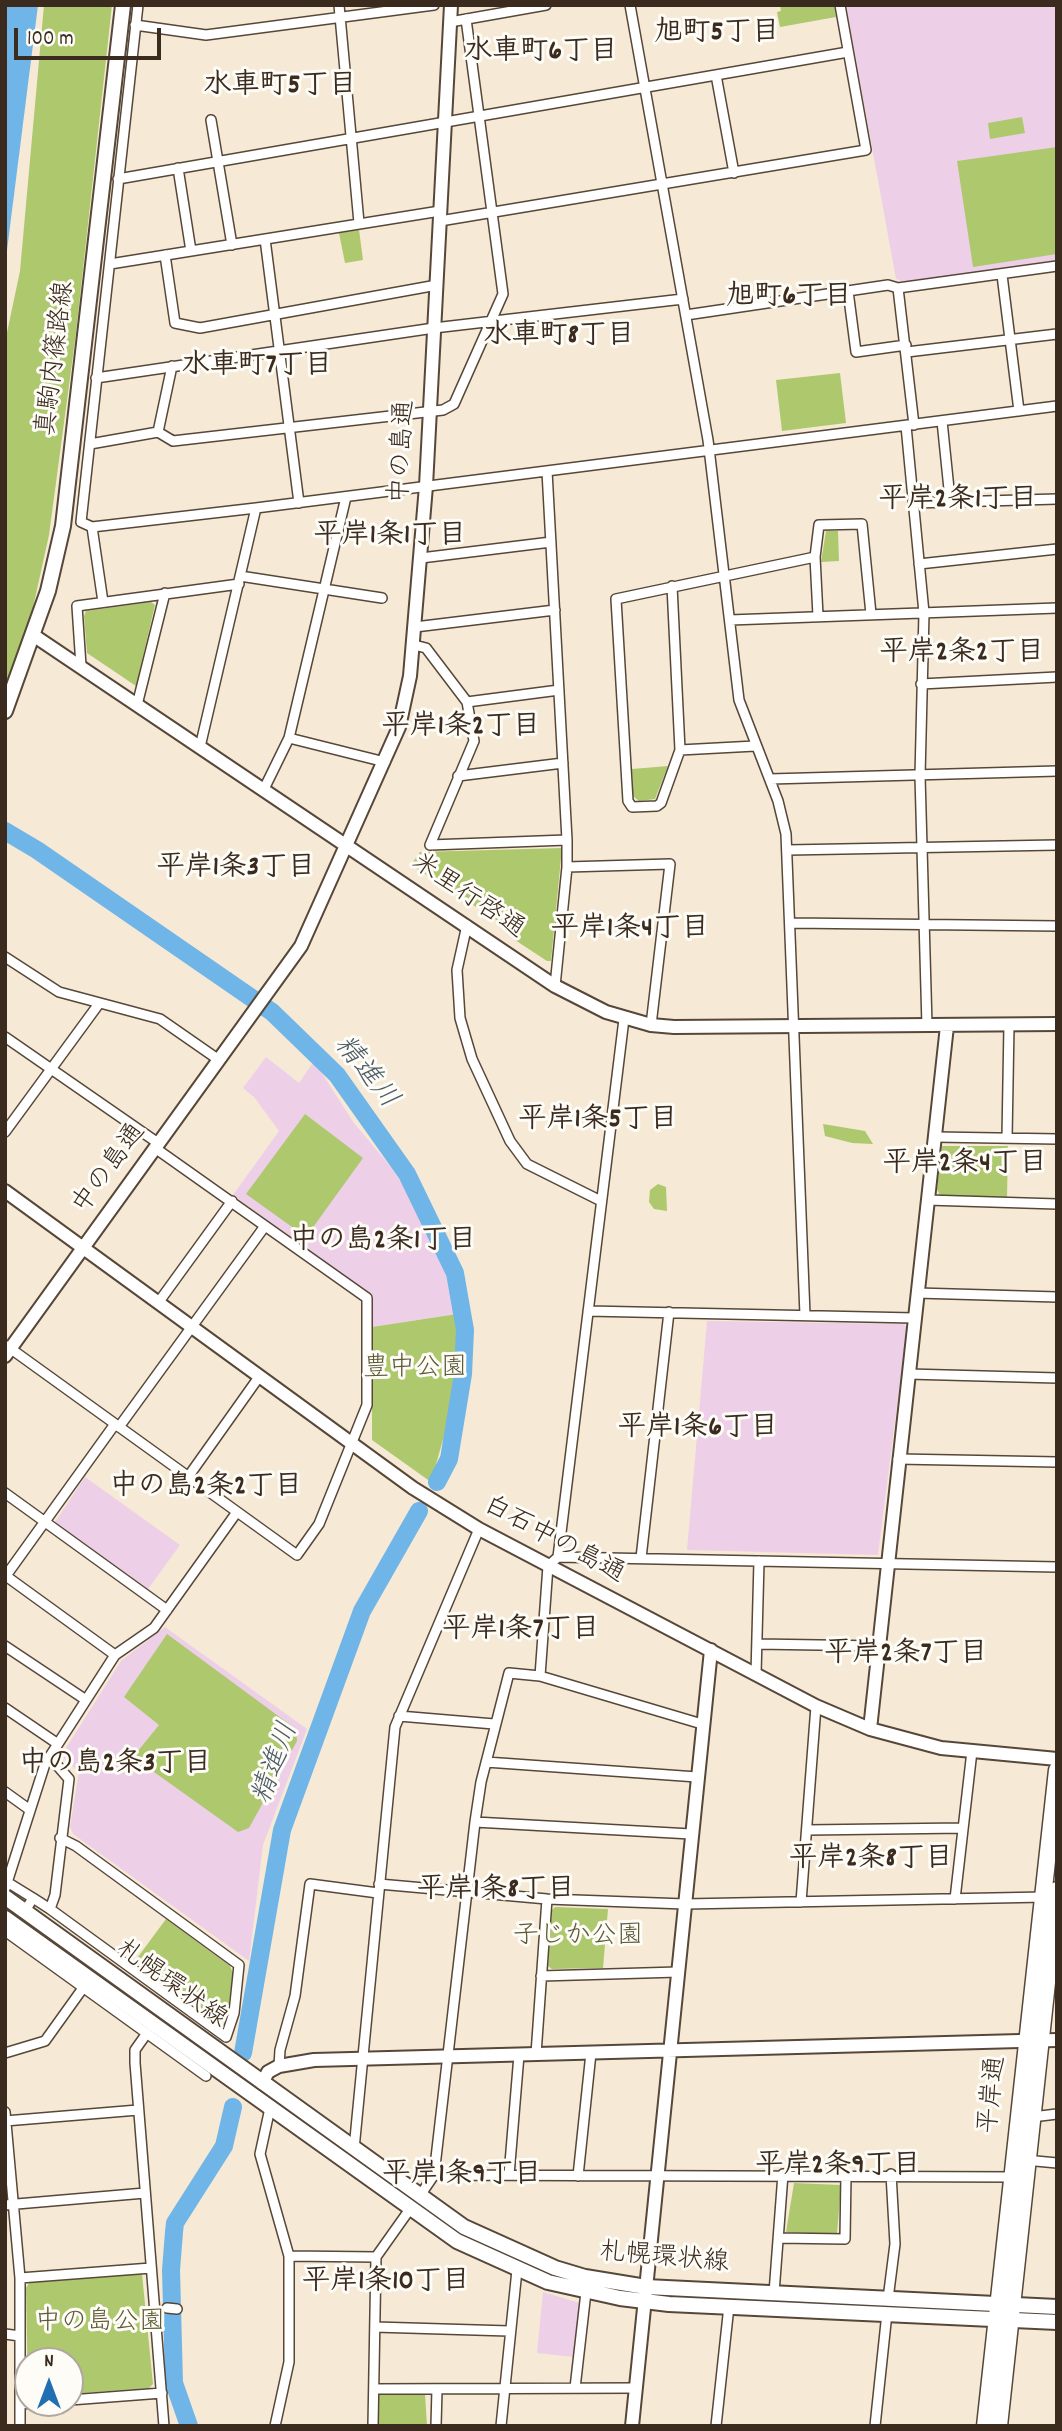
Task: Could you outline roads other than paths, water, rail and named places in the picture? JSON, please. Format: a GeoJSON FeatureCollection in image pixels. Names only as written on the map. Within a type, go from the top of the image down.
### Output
{"type":"FeatureCollection","features":[{"type":"Feature","properties":{"kind":"highway","name":"平岸通"},"geometry":{"type":"LineString","coordinates":[[999,2426],[1004,2312],[1020,2159],[1054,1954],[1057,1770]]}},
{"type":"Feature","properties":{"kind":"highway","name":"平岸通"},"geometry":{"type":"LineString","coordinates":[[1020,2159],[1032,2117],[1053,1894]]}},
{"type":"Feature","properties":{"kind":"highway","name":"平岸通"},"geometry":{"type":"LineString","coordinates":[[985,2426],[1004,2312]]}},
{"type":"Feature","properties":{"kind":"main road","name":"真駒内篠路線"},"geometry":{"type":"LineString","coordinates":[[5,711],[33,635],[56,557],[66,503],[122,5]]}},
{"type":"Feature","properties":{"kind":"main road","name":"札幌環状線"},"geometry":{"type":"LineString","coordinates":[[6,1889],[25,1911],[419,2197],[464,2227],[521,2255],[645,2294],[729,2306],[888,2306],[1004,2312],[1057,2322]]}},
{"type":"Feature","properties":{"kind":"main road","name":"札幌環状線"},"geometry":{"type":"LineString","coordinates":[[5,1918],[457,2241],[517,2270],[586,2292],[774,2293],[888,2306]]}},
{"type":"Feature","properties":{"kind":"main road","name":"札幌環状線"},"geometry":{"type":"LineString","coordinates":[[1004,2312],[1057,2307]]}},
{"type":"Feature","properties":{"kind":"street"},"geometry":{"type":"LineString","coordinates":[[138,5],[81,522],[92,527],[256,509],[1057,406]]}},
{"type":"Feature","properties":{"kind":"street"},"geometry":{"type":"LineString","coordinates":[[339,5],[359,223]]}},
{"type":"Feature","properties":{"kind":"street"},"geometry":{"type":"LineString","coordinates":[[135,25],[206,35],[435,5]]}},
{"type":"Feature","properties":{"kind":"street","name":"中の島通"},"geometry":{"type":"LineString","coordinates":[[7,1350],[301,946],[385,762],[404,712],[414,645],[426,486],[450,5]]}},
{"type":"Feature","properties":{"kind":"street"},"geometry":{"type":"LineString","coordinates":[[450,22],[546,5]]}},
{"type":"Feature","properties":{"kind":"street"},"geometry":{"type":"LineString","coordinates":[[630,5],[709,450],[739,700],[783,818],[788,850],[805,1315]]}},
{"type":"Feature","properties":{"kind":"street"},"geometry":{"type":"LineString","coordinates":[[110,264],[359,223],[491,214],[866,150],[840,5]]}},
{"type":"Feature","properties":{"kind":"street"},"geometry":{"type":"LineString","coordinates":[[90,444],[158,432],[173,441],[443,410],[454,404],[503,294],[466,19]]}},
{"type":"Feature","properties":{"kind":"street"},"geometry":{"type":"LineString","coordinates":[[118,179],[848,52]]}},
{"type":"Feature","properties":{"kind":"street"},"geometry":{"type":"LineString","coordinates":[[716,75],[734,173]]}},
{"type":"Feature","properties":{"kind":"street"},"geometry":{"type":"LineString","coordinates":[[211,120],[232,245]]}},
{"type":"Feature","properties":{"kind":"street"},"geometry":{"type":"LineString","coordinates":[[178,168],[191,251]]}},
{"type":"Feature","properties":{"kind":"street"},"geometry":{"type":"LineString","coordinates":[[265,239],[299,503]]}},
{"type":"Feature","properties":{"kind":"street"},"geometry":{"type":"LineString","coordinates":[[165,256],[175,323],[200,328],[437,285]]}},
{"type":"Feature","properties":{"kind":"street"},"geometry":{"type":"LineString","coordinates":[[686,315],[888,285],[898,288],[1057,267]]}},
{"type":"Feature","properties":{"kind":"street"},"geometry":{"type":"LineString","coordinates":[[1002,275],[1020,411]]}},
{"type":"Feature","properties":{"kind":"street"},"geometry":{"type":"LineString","coordinates":[[898,288],[906,348],[914,503],[924,613],[920,776],[927,1026]]}},
{"type":"Feature","properties":{"kind":"street"},"geometry":{"type":"LineString","coordinates":[[848,291],[856,352],[1057,334]]}},
{"type":"Feature","properties":{"kind":"street"},"geometry":{"type":"LineString","coordinates":[[96,377],[434,328],[682,299]]}},
{"type":"Feature","properties":{"kind":"street"},"geometry":{"type":"LineString","coordinates":[[158,432],[172,366]]}},
{"type":"Feature","properties":{"kind":"street"},"geometry":{"type":"LineString","coordinates":[[942,421],[950,499]]}},
{"type":"Feature","properties":{"kind":"street"},"geometry":{"type":"LineString","coordinates":[[547,471],[567,841],[567,867],[555,986]]}},
{"type":"Feature","properties":{"kind":"street"},"geometry":{"type":"LineString","coordinates":[[264,789],[289,738],[346,497]]}},
{"type":"Feature","properties":{"kind":"street"},"geometry":{"type":"LineString","coordinates":[[914,503],[950,499],[1057,499]]}},
{"type":"Feature","properties":{"kind":"street"},"geometry":{"type":"LineString","coordinates":[[200,747],[256,509]]}},
{"type":"Feature","properties":{"kind":"street"},"geometry":{"type":"LineString","coordinates":[[818,616],[815,557],[819,525],[862,524],[871,614]]}},
{"type":"Feature","properties":{"kind":"street"},"geometry":{"type":"LineString","coordinates":[[92,527],[103,602]]}},
{"type":"Feature","properties":{"kind":"street"},"geometry":{"type":"LineString","coordinates":[[421,558],[551,542]]}},
{"type":"Feature","properties":{"kind":"street"},"geometry":{"type":"LineString","coordinates":[[919,564],[1057,549]]}},
{"type":"Feature","properties":{"kind":"street"},"geometry":{"type":"LineString","coordinates":[[671,586],[681,750],[660,803],[657,806],[632,807],[628,801],[616,599],[671,586],[725,574],[815,557]]}},
{"type":"Feature","properties":{"kind":"street"},"geometry":{"type":"LineString","coordinates":[[81,666],[77,606],[239,580],[382,598]]}},
{"type":"Feature","properties":{"kind":"street"},"geometry":{"type":"LineString","coordinates":[[137,705],[165,593]]}},
{"type":"Feature","properties":{"kind":"street"},"geometry":{"type":"LineString","coordinates":[[730,620],[1057,608]]}},
{"type":"Feature","properties":{"kind":"street"},"geometry":{"type":"LineString","coordinates":[[415,627],[555,610]]}},
{"type":"Feature","properties":{"kind":"street","name":"米里行啓通"},"geometry":{"type":"LineString","coordinates":[[33,635],[555,986],[591,1006],[624,1019],[651,1025],[794,1027],[1057,1024]]}},
{"type":"Feature","properties":{"kind":"street"},"geometry":{"type":"LineString","coordinates":[[414,645],[426,648],[467,702],[474,741],[430,845],[567,841]]}},
{"type":"Feature","properties":{"kind":"street"},"geometry":{"type":"LineString","coordinates":[[921,684],[1057,677]]}},
{"type":"Feature","properties":{"kind":"street"},"geometry":{"type":"LineString","coordinates":[[467,702],[559,690]]}},
{"type":"Feature","properties":{"kind":"street"},"geometry":{"type":"LineString","coordinates":[[289,738],[385,762]]}},
{"type":"Feature","properties":{"kind":"street"},"geometry":{"type":"LineString","coordinates":[[681,750],[755,746]]}},
{"type":"Feature","properties":{"kind":"street"},"geometry":{"type":"LineString","coordinates":[[458,776],[563,763]]}},
{"type":"Feature","properties":{"kind":"street"},"geometry":{"type":"LineString","coordinates":[[770,779],[1057,771]]}},
{"type":"Feature","properties":{"kind":"street"},"geometry":{"type":"LineString","coordinates":[[788,850],[1057,845]]}},
{"type":"Feature","properties":{"kind":"street"},"geometry":{"type":"LineString","coordinates":[[567,867],[670,864],[651,1025]]}},
{"type":"Feature","properties":{"kind":"street"},"geometry":{"type":"LineString","coordinates":[[791,923],[1057,926]]}},
{"type":"Feature","properties":{"kind":"street"},"geometry":{"type":"LineString","coordinates":[[467,925],[457,970],[460,1018],[472,1059],[510,1141],[527,1164],[601,1201]]}},
{"type":"Feature","properties":{"kind":"street"},"geometry":{"type":"LineString","coordinates":[[5,957],[59,992],[160,1019],[219,1060]]}},
{"type":"Feature","properties":{"kind":"street"},"geometry":{"type":"LineString","coordinates":[[5,1132],[98,1004]]}},
{"type":"Feature","properties":{"kind":"street"},"geometry":{"type":"LineString","coordinates":[[540,1676],[548,1566],[558,1557],[624,1019]]}},
{"type":"Feature","properties":{"kind":"street"},"geometry":{"type":"LineString","coordinates":[[870,1729],[947,1026]]}},
{"type":"Feature","properties":{"kind":"street"},"geometry":{"type":"LineString","coordinates":[[1007,1138],[1009,1026]]}},
{"type":"Feature","properties":{"kind":"street"},"geometry":{"type":"LineString","coordinates":[[5,1037],[367,1298],[367,1405],[319,1524],[297,1555],[7,1350]]}},
{"type":"Feature","properties":{"kind":"street"},"geometry":{"type":"LineString","coordinates":[[935,1137],[1057,1139]]}},
{"type":"Feature","properties":{"kind":"street","name":"白石中の島通"},"geometry":{"type":"LineString","coordinates":[[5,1191],[439,1507],[479,1529],[816,1706],[870,1729],[941,1748],[1057,1759]]}},
{"type":"Feature","properties":{"kind":"street"},"geometry":{"type":"LineString","coordinates":[[927,1200],[1057,1204]]}},
{"type":"Feature","properties":{"kind":"street"},"geometry":{"type":"LineString","coordinates":[[158,1303],[232,1201]]}},
{"type":"Feature","properties":{"kind":"street"},"geometry":{"type":"LineString","coordinates":[[115,1655],[5,1577],[265,1226]]}},
{"type":"Feature","properties":{"kind":"street"},"geometry":{"type":"LineString","coordinates":[[917,1293],[1057,1297]]}},
{"type":"Feature","properties":{"kind":"street"},"geometry":{"type":"LineString","coordinates":[[588,1311],[914,1318]]}},
{"type":"Feature","properties":{"kind":"street"},"geometry":{"type":"LineString","coordinates":[[641,1558],[668,1312]]}},
{"type":"Feature","properties":{"kind":"street"},"geometry":{"type":"LineString","coordinates":[[908,1374],[1057,1378]]}},
{"type":"Feature","properties":{"kind":"street"},"geometry":{"type":"LineString","coordinates":[[188,1477],[259,1377]]}},
{"type":"Feature","properties":{"kind":"street"},"geometry":{"type":"LineString","coordinates":[[898,1459],[1057,1462]]}},
{"type":"Feature","properties":{"kind":"street"},"geometry":{"type":"LineString","coordinates":[[5,1493],[167,1610]]}},
{"type":"Feature","properties":{"kind":"street"},"geometry":{"type":"LineString","coordinates":[[60,1838],[76,1846],[239,1965],[234,2013],[226,2037],[50,1909],[33,1898],[6,1889],[30,1810],[50,1757],[115,1655],[155,1628],[237,1512]]}},
{"type":"Feature","properties":{"kind":"street"},"geometry":{"type":"LineString","coordinates":[[354,2150],[379,1888],[399,1716],[479,1529]]}},
{"type":"Feature","properties":{"kind":"street"},"geometry":{"type":"LineString","coordinates":[[558,1557],[1057,1567]]}},
{"type":"Feature","properties":{"kind":"street"},"geometry":{"type":"LineString","coordinates":[[756,1674],[759,1561]]}},
{"type":"Feature","properties":{"kind":"street"},"geometry":{"type":"LineString","coordinates":[[758,1644],[879,1646]]}},
{"type":"Feature","properties":{"kind":"street"},"geometry":{"type":"LineString","coordinates":[[5,1646],[86,1700]]}},
{"type":"Feature","properties":{"kind":"street"},"geometry":{"type":"LineString","coordinates":[[632,2426],[710,1650]]}},
{"type":"Feature","properties":{"kind":"street"},"geometry":{"type":"LineString","coordinates":[[419,2197],[434,2175],[475,1822],[494,1724],[509,1673],[540,1676],[702,1724]]}},
{"type":"Feature","properties":{"kind":"street"},"geometry":{"type":"LineString","coordinates":[[801,1902],[816,1706]]}},
{"type":"Feature","properties":{"kind":"street"},"geometry":{"type":"LineString","coordinates":[[5,1708],[58,1744]]}},
{"type":"Feature","properties":{"kind":"street"},"geometry":{"type":"LineString","coordinates":[[399,1716],[494,1724]]}},
{"type":"Feature","properties":{"kind":"street"},"geometry":{"type":"LineString","coordinates":[[955,1899],[972,1751]]}},
{"type":"Feature","properties":{"kind":"street"},"geometry":{"type":"LineString","coordinates":[[50,1757],[68,1776],[50,1909]]}},
{"type":"Feature","properties":{"kind":"street"},"geometry":{"type":"LineString","coordinates":[[486,1762],[697,1777]]}},
{"type":"Feature","properties":{"kind":"street"},"geometry":{"type":"LineString","coordinates":[[5,1792],[30,1810]]}},
{"type":"Feature","properties":{"kind":"street"},"geometry":{"type":"LineString","coordinates":[[475,1822],[691,1834]]}},
{"type":"Feature","properties":{"kind":"street"},"geometry":{"type":"LineString","coordinates":[[807,1830],[963,1828]]}},
{"type":"Feature","properties":{"kind":"street"},"geometry":{"type":"LineString","coordinates":[[279,2066],[280,2050],[295,1997],[310,1884],[547,1899],[685,1904],[955,1899],[1053,1894]]}},
{"type":"Feature","properties":{"kind":"street"},"geometry":{"type":"LineString","coordinates":[[25,1911],[33,1898]]}},
{"type":"Feature","properties":{"kind":"street"},"geometry":{"type":"LineString","coordinates":[[536,2054],[547,1899]]}},
{"type":"Feature","properties":{"kind":"street"},"geometry":{"type":"LineString","coordinates":[[5,1930],[205,2076]]}},
{"type":"Feature","properties":{"kind":"street"},"geometry":{"type":"LineString","coordinates":[[541,1976],[678,1972]]}},
{"type":"Feature","properties":{"kind":"street"},"geometry":{"type":"LineString","coordinates":[[5,2053],[46,2041],[83,1988]]}},
{"type":"Feature","properties":{"kind":"street"},"geometry":{"type":"LineString","coordinates":[[147,2033],[135,2053],[164,2426]]}},
{"type":"Feature","properties":{"kind":"street"},"geometry":{"type":"LineString","coordinates":[[262,2083],[268,2072],[279,2066],[302,2061],[1041,2041]]}},
{"type":"Feature","properties":{"kind":"street"},"geometry":{"type":"LineString","coordinates":[[578,2176],[591,2053]]}},
{"type":"Feature","properties":{"kind":"street"},"geometry":{"type":"LineString","coordinates":[[509,2175],[519,2055]]}},
{"type":"Feature","properties":{"kind":"street"},"geometry":{"type":"LineString","coordinates":[[270,2108],[260,2154],[289,2256],[289,2362],[275,2426]]}},
{"type":"Feature","properties":{"kind":"street"},"geometry":{"type":"LineString","coordinates":[[20,2347],[20,2278],[10,2204],[6,2118],[138,2110]]}},
{"type":"Feature","properties":{"kind":"street"},"geometry":{"type":"LineString","coordinates":[[1032,2117],[1057,2114]]}},
{"type":"Feature","properties":{"kind":"street"},"geometry":{"type":"LineString","coordinates":[[1020,2159],[1057,2163]]}},
{"type":"Feature","properties":{"kind":"street"},"geometry":{"type":"LineString","coordinates":[[774,2293],[783,2174]]}},
{"type":"Feature","properties":{"kind":"street"},"geometry":{"type":"LineString","coordinates":[[434,2175],[657,2177],[891,2174],[1018,2177]]}},
{"type":"Feature","properties":{"kind":"street"},"geometry":{"type":"LineString","coordinates":[[874,2426],[895,2244],[891,2174]]}},
{"type":"Feature","properties":{"kind":"street"},"geometry":{"type":"LineString","coordinates":[[779,2238],[845,2239],[846,2175]]}},
{"type":"Feature","properties":{"kind":"street"},"geometry":{"type":"LineString","coordinates":[[10,2204],[145,2193]]}},
{"type":"Feature","properties":{"kind":"street"},"geometry":{"type":"LineString","coordinates":[[373,2426],[376,2256],[411,2209]]}},
{"type":"Feature","properties":{"kind":"street"},"geometry":{"type":"LineString","coordinates":[[289,2256],[376,2256]]}},
{"type":"Feature","properties":{"kind":"street"},"geometry":{"type":"LineString","coordinates":[[20,2278],[151,2268]]}},
{"type":"Feature","properties":{"kind":"street"},"geometry":{"type":"LineString","coordinates":[[501,2426],[517,2270]]}},
{"type":"Feature","properties":{"kind":"street"},"geometry":{"type":"LineString","coordinates":[[576,2388],[586,2292]]}},
{"type":"Feature","properties":{"kind":"street"},"geometry":{"type":"LineString","coordinates":[[716,2426],[729,2306]]}},
{"type":"Feature","properties":{"kind":"street"},"geometry":{"type":"LineString","coordinates":[[375,2327],[509,2331]]}},
{"type":"Feature","properties":{"kind":"street"},"geometry":{"type":"LineString","coordinates":[[5,2334],[20,2336]]}},
{"type":"Feature","properties":{"kind":"street"},"geometry":{"type":"LineString","coordinates":[[374,2389],[636,2388]]}},
{"type":"Feature","properties":{"kind":"street"},"geometry":{"type":"LineString","coordinates":[[436,2426],[437,2389]]}},
{"type":"Feature","properties":{"kind":"street"},"geometry":{"type":"LineString","coordinates":[[84,2399],[162,2393]]}},
{"type":"Feature","properties":{"kind":"water"},"geometry":{"type":"Polygon","coordinates":[[[5,5],[38,5],[5,266],[5,5]]]}},
{"type":"Feature","properties":{"kind":"waterway","name":"精進川"},"geometry":{"type":"LineString","coordinates":[[5,831],[37,850],[272,1012],[337,1075],[407,1174],[455,1273],[465,1330],[463,1374],[449,1459],[437,1482]]}},
{"type":"Feature","properties":{"kind":"waterway","name":"精進川"},"geometry":{"type":"LineString","coordinates":[[243,2053],[282,1830],[362,1611],[419,1511]]}},
{"type":"Feature","properties":{"kind":"waterway","name":"精進川"},"geometry":{"type":"LineString","coordinates":[[189,2426],[174,2383],[171,2270],[175,2223],[224,2146],[233,2107]]}},
{"type":"Feature","properties":{"kind":"district","name":"旭町5丁目"},"geometry":{"type":"Point","coordinates":[717,35]}},
{"type":"Feature","properties":{"kind":"district","name":"水車町6丁目"},"geometry":{"type":"Point","coordinates":[541,54]}},
{"type":"Feature","properties":{"kind":"district","name":"水車町5丁目"},"geometry":{"type":"Point","coordinates":[280,88]}},
{"type":"Feature","properties":{"kind":"district","name":"旭町6丁目"},"geometry":{"type":"Point","coordinates":[789,299]}},
{"type":"Feature","properties":{"kind":"district","name":"水車町8丁目"},"geometry":{"type":"Point","coordinates":[559,338]}},
{"type":"Feature","properties":{"kind":"district","name":"水車町7丁目"},"geometry":{"type":"Point","coordinates":[257,368]}},
{"type":"Feature","properties":{"kind":"district","name":"平岸2条1丁目"},"geometry":{"type":"Point","coordinates":[958,502]}},
{"type":"Feature","properties":{"kind":"district","name":"平岸1条1丁目"},"geometry":{"type":"Point","coordinates":[390,538]}},
{"type":"Feature","properties":{"kind":"district","name":"平岸2条2丁目"},"geometry":{"type":"Point","coordinates":[962,655]}},
{"type":"Feature","properties":{"kind":"district","name":"平岸1条2丁目"},"geometry":{"type":"Point","coordinates":[461,729]}},
{"type":"Feature","properties":{"kind":"district","name":"平岸1条3丁目"},"geometry":{"type":"Point","coordinates":[236,870]}},
{"type":"Feature","properties":{"kind":"district","name":"平岸1条4丁目"},"geometry":{"type":"Point","coordinates":[630,931]}},
{"type":"Feature","properties":{"kind":"district","name":"平岸1条5丁目"},"geometry":{"type":"Point","coordinates":[598,1122]}},
{"type":"Feature","properties":{"kind":"district","name":"平岸2条4丁目"},"geometry":{"type":"Point","coordinates":[965,1166]}},
{"type":"Feature","properties":{"kind":"district","name":"中の島2条1丁目"},"geometry":{"type":"Point","coordinates":[383,1243]}},
{"type":"Feature","properties":{"kind":"district","name":"平岸1条6丁目"},"geometry":{"type":"Point","coordinates":[698,1430]}},
{"type":"Feature","properties":{"kind":"district","name":"中の島2条2丁目"},"geometry":{"type":"Point","coordinates":[206,1489]}},
{"type":"Feature","properties":{"kind":"district","name":"平岸1条7丁目"},"geometry":{"type":"Point","coordinates":[521,1632]}},
{"type":"Feature","properties":{"kind":"district","name":"平岸2条7丁目"},"geometry":{"type":"Point","coordinates":[906,1656]}},
{"type":"Feature","properties":{"kind":"district","name":"中の島2条3丁目"},"geometry":{"type":"Point","coordinates":[115,1766]}},
{"type":"Feature","properties":{"kind":"district","name":"平岸2条8丁目"},"geometry":{"type":"Point","coordinates":[871,1861]}},
{"type":"Feature","properties":{"kind":"district","name":"平岸1条8丁目"},"geometry":{"type":"Point","coordinates":[496,1892]}},
{"type":"Feature","properties":{"kind":"district","name":"平岸2条9丁目"},"geometry":{"type":"Point","coordinates":[838,2168]}},
{"type":"Feature","properties":{"kind":"district","name":"平岸1条9丁目"},"geometry":{"type":"Point","coordinates":[462,2177]}},
{"type":"Feature","properties":{"kind":"district","name":"平岸1条10丁目"},"geometry":{"type":"Point","coordinates":[386,2284]}},
{"type":"Feature","properties":{"kind":"park label","name":"豊中公園"},"geometry":{"type":"Point","coordinates":[415,1370]}},
{"type":"Feature","properties":{"kind":"park label","name":"子じか公園"},"geometry":{"type":"Point","coordinates":[578,1938]}},
{"type":"Feature","properties":{"kind":"park label","name":"中の島公園"},"geometry":{"type":"Point","coordinates":[100,2324]}}]}
